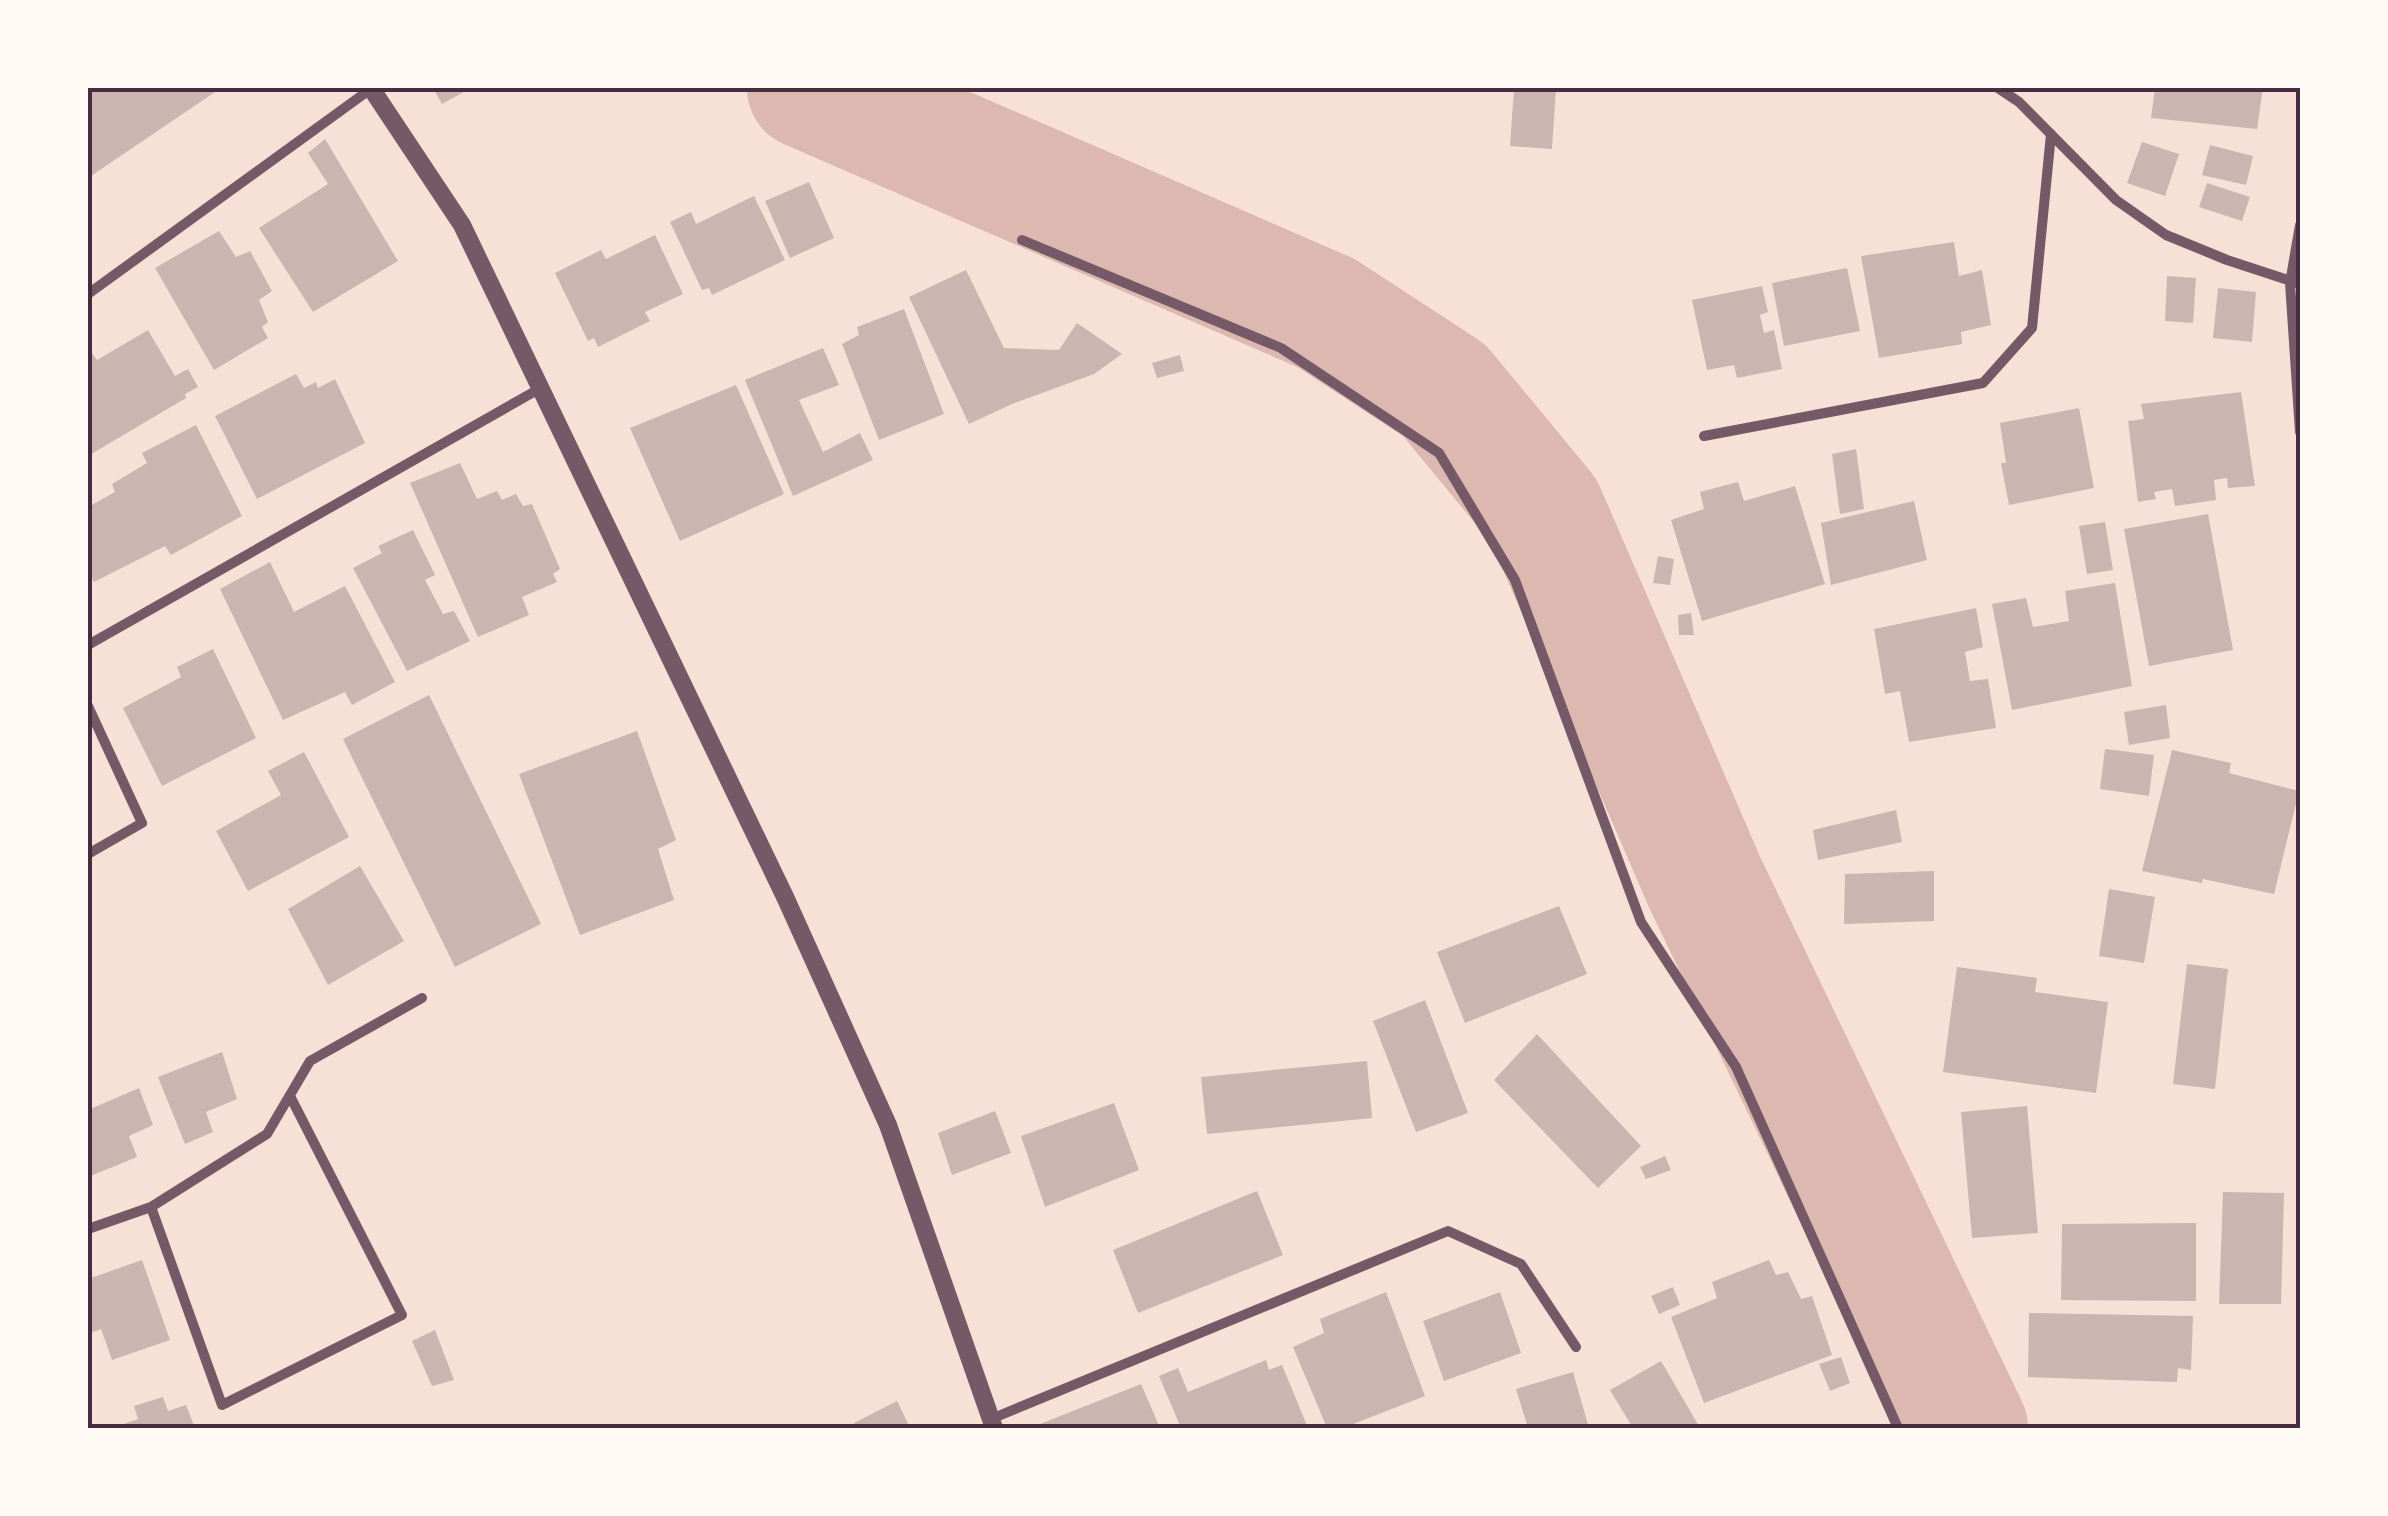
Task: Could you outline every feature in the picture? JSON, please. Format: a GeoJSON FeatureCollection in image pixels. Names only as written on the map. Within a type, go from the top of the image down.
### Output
{"type":"FeatureCollection","features":[{"type":"Feature","properties":{"kind":"street"},"geometry":{"type":"LineString","coordinates":[[88,294],[371,88],[462,226],[786,898],[888,1124],[993,1424],[1448,1231],[1520,1264],[1576,1347]]}},
{"type":"Feature","properties":{"kind":"street"},"geometry":{"type":"LineString","coordinates":[[1998,88],[2019,102],[2116,200],[2166,235],[2295,283]]}},
{"type":"Feature","properties":{"kind":"street"},"geometry":{"type":"LineString","coordinates":[[1704,436],[1982,383],[2032,328],[2051,134]]}},
{"type":"Feature","properties":{"kind":"street"},"geometry":{"type":"LineString","coordinates":[[2300,225],[2295,283],[2300,432]]}},
{"type":"Feature","properties":{"kind":"street"},"geometry":{"type":"LineString","coordinates":[[1022,240],[1281,348],[1439,453],[1514,580],[1641,922],[1736,1067],[1898,1428]]}},
{"type":"Feature","properties":{"kind":"street"},"geometry":{"type":"LineString","coordinates":[[88,645],[539,390]]}},
{"type":"Feature","properties":{"kind":"street"},"geometry":{"type":"LineString","coordinates":[[88,706],[142,823],[88,854]]}},
{"type":"Feature","properties":{"kind":"street"},"geometry":{"type":"LineString","coordinates":[[88,1230],[151,1206],[268,1134],[310,1062],[422,998]]}},
{"type":"Feature","properties":{"kind":"street"},"geometry":{"type":"LineString","coordinates":[[151,1206],[222,1406],[402,1315],[290,1096]]}},
{"type":"Feature","properties":{"kind":"building"},"geometry":{"type":"Polygon","coordinates":[[[88,88],[221,88],[88,178],[88,88]]]}},
{"type":"Feature","properties":{"kind":"building"},"geometry":{"type":"Polygon","coordinates":[[[433,88],[471,88],[442,104],[433,88]]]}},
{"type":"Feature","properties":{"kind":"building"},"geometry":{"type":"Polygon","coordinates":[[[1514,88],[1556,88],[1552,149],[1510,146],[1514,88]]]}},
{"type":"Feature","properties":{"kind":"building"},"geometry":{"type":"Polygon","coordinates":[[[2155,88],[2263,88],[2257,129],[2151,118],[2155,88]]]}},
{"type":"Feature","properties":{"kind":"building"},"geometry":{"type":"Polygon","coordinates":[[[325,139],[398,261],[313,312],[259,228],[328,184],[308,153],[325,139]]]}},
{"type":"Feature","properties":{"kind":"building"},"geometry":{"type":"Polygon","coordinates":[[[2142,142],[2179,154],[2165,196],[2127,183],[2142,142]]]}},
{"type":"Feature","properties":{"kind":"building"},"geometry":{"type":"Polygon","coordinates":[[[2210,145],[2253,156],[2246,185],[2202,175],[2210,145]]]}},
{"type":"Feature","properties":{"kind":"building"},"geometry":{"type":"Polygon","coordinates":[[[809,182],[834,238],[790,258],[765,201],[809,182]]]}},
{"type":"Feature","properties":{"kind":"building"},"geometry":{"type":"Polygon","coordinates":[[[2207,183],[2250,197],[2242,221],[2199,207],[2207,183]]]}},
{"type":"Feature","properties":{"kind":"building"},"geometry":{"type":"Polygon","coordinates":[[[754,196],[785,260],[712,295],[709,288],[702,290],[670,222],[691,212],[696,224],[754,196]]]}},
{"type":"Feature","properties":{"kind":"building"},"geometry":{"type":"Polygon","coordinates":[[[219,231],[236,257],[250,251],[272,291],[259,300],[268,322],[262,327],[268,338],[214,370],[155,268],[219,231]]]}},
{"type":"Feature","properties":{"kind":"building"},"geometry":{"type":"Polygon","coordinates":[[[655,235],[683,294],[645,312],[650,321],[598,347],[594,338],[588,341],[555,273],[601,250],[606,259],[655,235]]]}},
{"type":"Feature","properties":{"kind":"building"},"geometry":{"type":"Polygon","coordinates":[[[1954,242],[1959,276],[1982,270],[1991,325],[1961,332],[1962,344],[1879,358],[1861,256],[1954,242]]]}},
{"type":"Feature","properties":{"kind":"building"},"geometry":{"type":"Polygon","coordinates":[[[1847,268],[1860,331],[1784,346],[1772,283],[1847,268]]]}},
{"type":"Feature","properties":{"kind":"building"},"geometry":{"type":"Polygon","coordinates":[[[966,270],[1004,348],[1059,350],[1077,323],[1122,354],[1094,374],[969,424],[909,297],[966,270]]]}},
{"type":"Feature","properties":{"kind":"building"},"geometry":{"type":"Polygon","coordinates":[[[2167,276],[2196,278],[2193,323],[2165,321],[2167,276]]]}},
{"type":"Feature","properties":{"kind":"building"},"geometry":{"type":"Polygon","coordinates":[[[1762,286],[1768,312],[1760,315],[1764,333],[1774,330],[1782,369],[1737,378],[1734,365],[1707,370],[1692,300],[1762,286]]]}},
{"type":"Feature","properties":{"kind":"building"},"geometry":{"type":"Polygon","coordinates":[[[2218,288],[2256,292],[2252,342],[2213,338],[2218,288]]]}},
{"type":"Feature","properties":{"kind":"building"},"geometry":{"type":"Polygon","coordinates":[[[904,309],[944,414],[879,440],[842,344],[859,335],[857,327],[904,309]]]}},
{"type":"Feature","properties":{"kind":"building"},"geometry":{"type":"Polygon","coordinates":[[[148,330],[175,376],[188,369],[198,387],[88,456],[88,348],[97,360],[148,330]]]}},
{"type":"Feature","properties":{"kind":"building"},"geometry":{"type":"Polygon","coordinates":[[[823,348],[839,385],[799,400],[823,452],[860,433],[873,460],[793,496],[745,380],[823,348]]]}},
{"type":"Feature","properties":{"kind":"building"},"geometry":{"type":"Polygon","coordinates":[[[1180,355],[1184,371],[1157,378],[1152,363],[1180,355]]]}},
{"type":"Feature","properties":{"kind":"building"},"geometry":{"type":"Polygon","coordinates":[[[296,374],[304,388],[316,382],[318,388],[335,379],[365,443],[257,499],[215,416],[296,374]]]}},
{"type":"Feature","properties":{"kind":"building"},"geometry":{"type":"Polygon","coordinates":[[[736,385],[784,494],[680,541],[630,428],[736,385]]]}},
{"type":"Feature","properties":{"kind":"building"},"geometry":{"type":"Polygon","coordinates":[[[2241,392],[2255,486],[2228,488],[2227,478],[2214,480],[2216,500],[2175,506],[2172,489],[2154,492],[2156,499],[2138,502],[2128,421],[2144,419],[2141,404],[2241,392]]]}},
{"type":"Feature","properties":{"kind":"building"},"geometry":{"type":"Polygon","coordinates":[[[2079,408],[2094,488],[2009,505],[2001,463],[2006,463],[2000,423],[2079,408]]]}},
{"type":"Feature","properties":{"kind":"building"},"geometry":{"type":"Polygon","coordinates":[[[196,425],[242,516],[171,555],[165,546],[94,582],[88,570],[88,507],[115,492],[112,484],[147,463],[142,453],[196,425]]]}},
{"type":"Feature","properties":{"kind":"building"},"geometry":{"type":"Polygon","coordinates":[[[1856,449],[1864,509],[1840,514],[1832,454],[1856,449]]]}},
{"type":"Feature","properties":{"kind":"building"},"geometry":{"type":"Polygon","coordinates":[[[460,463],[477,499],[497,491],[502,500],[516,494],[523,506],[532,504],[560,569],[553,574],[557,582],[522,597],[529,615],[478,637],[410,483],[460,463]]]}},
{"type":"Feature","properties":{"kind":"building"},"geometry":{"type":"Polygon","coordinates":[[[1738,482],[1744,501],[1795,486],[1825,584],[1702,621],[1671,520],[1704,509],[1700,492],[1738,482]]]}},
{"type":"Feature","properties":{"kind":"building"},"geometry":{"type":"Polygon","coordinates":[[[1914,501],[1927,560],[1831,585],[1821,523],[1914,501]]]}},
{"type":"Feature","properties":{"kind":"building"},"geometry":{"type":"Polygon","coordinates":[[[2208,514],[2233,650],[2149,666],[2124,529],[2208,514]]]}},
{"type":"Feature","properties":{"kind":"building"},"geometry":{"type":"Polygon","coordinates":[[[2105,522],[2113,570],[2087,574],[2079,526],[2105,522]]]}},
{"type":"Feature","properties":{"kind":"building"},"geometry":{"type":"Polygon","coordinates":[[[413,530],[435,575],[425,580],[443,614],[454,611],[470,641],[407,671],[353,568],[382,553],[378,546],[413,530]]]}},
{"type":"Feature","properties":{"kind":"building"},"geometry":{"type":"Polygon","coordinates":[[[1658,556],[1674,559],[1670,585],[1653,583],[1658,556]]]}},
{"type":"Feature","properties":{"kind":"building"},"geometry":{"type":"Polygon","coordinates":[[[270,562],[294,612],[345,586],[395,682],[352,705],[345,692],[283,720],[220,589],[270,562]]]}},
{"type":"Feature","properties":{"kind":"building"},"geometry":{"type":"Polygon","coordinates":[[[2115,583],[2132,686],[2012,710],[1992,604],[2026,598],[2033,627],[2069,621],[2065,591],[2115,583]]]}},
{"type":"Feature","properties":{"kind":"building"},"geometry":{"type":"Polygon","coordinates":[[[1976,608],[1983,647],[1965,652],[1970,681],[1988,679],[1996,728],[1909,742],[1900,691],[1885,694],[1874,629],[1976,608]]]}},
{"type":"Feature","properties":{"kind":"building"},"geometry":{"type":"Polygon","coordinates":[[[1691,613],[1694,635],[1679,635],[1678,615],[1691,613]]]}},
{"type":"Feature","properties":{"kind":"building"},"geometry":{"type":"Polygon","coordinates":[[[213,649],[256,738],[162,786],[123,708],[181,677],[177,667],[213,649]]]}},
{"type":"Feature","properties":{"kind":"building"},"geometry":{"type":"Polygon","coordinates":[[[429,695],[541,924],[455,967],[343,739],[429,695]]]}},
{"type":"Feature","properties":{"kind":"building"},"geometry":{"type":"Polygon","coordinates":[[[2166,705],[2170,738],[2129,745],[2124,712],[2166,705]]]}},
{"type":"Feature","properties":{"kind":"building"},"geometry":{"type":"Polygon","coordinates":[[[637,731],[676,840],[658,849],[674,900],[580,935],[519,774],[637,731]]]}},
{"type":"Feature","properties":{"kind":"building"},"geometry":{"type":"Polygon","coordinates":[[[2105,749],[2154,755],[2149,796],[2100,789],[2105,749]]]}},
{"type":"Feature","properties":{"kind":"building"},"geometry":{"type":"Polygon","coordinates":[[[2172,750],[2231,763],[2229,773],[2299,791],[2274,894],[2142,871],[2172,750]]]}},
{"type":"Feature","properties":{"kind":"building"},"geometry":{"type":"Polygon","coordinates":[[[304,752],[349,837],[248,891],[216,831],[281,795],[268,771],[304,752]]]}},
{"type":"Feature","properties":{"kind":"building"},"geometry":{"type":"Polygon","coordinates":[[[1896,810],[1902,842],[1818,860],[1813,830],[1896,810]]]}},
{"type":"Feature","properties":{"kind":"building"},"geometry":{"type":"Polygon","coordinates":[[[360,866],[404,941],[328,985],[288,909],[360,866]]]}},
{"type":"Feature","properties":{"kind":"building"},"geometry":{"type":"Polygon","coordinates":[[[1934,871],[1934,921],[1844,924],[1845,874],[1934,871]]]}},
{"type":"Feature","properties":{"kind":"building"},"geometry":{"type":"Polygon","coordinates":[[[2109,889],[2155,897],[2144,963],[2099,956],[2109,889]]]}},
{"type":"Feature","properties":{"kind":"building"},"geometry":{"type":"Polygon","coordinates":[[[1559,906],[1587,974],[1465,1023],[1437,952],[1559,906]]]}},
{"type":"Feature","properties":{"kind":"building"},"geometry":{"type":"Polygon","coordinates":[[[2187,964],[2228,969],[2215,1089],[2173,1084],[2187,964]]]}},
{"type":"Feature","properties":{"kind":"building"},"geometry":{"type":"Polygon","coordinates":[[[1957,967],[2037,978],[2035,992],[2108,1002],[2096,1093],[1943,1072],[1957,967]]]}},
{"type":"Feature","properties":{"kind":"building"},"geometry":{"type":"Polygon","coordinates":[[[1425,1000],[1468,1113],[1416,1132],[1373,1021],[1425,1000]]]}},
{"type":"Feature","properties":{"kind":"building"},"geometry":{"type":"Polygon","coordinates":[[[1537,1034],[1641,1146],[1598,1188],[1494,1080],[1537,1034]]]}},
{"type":"Feature","properties":{"kind":"building"},"geometry":{"type":"Polygon","coordinates":[[[222,1052],[237,1099],[206,1112],[213,1132],[185,1144],[158,1077],[222,1052]]]}},
{"type":"Feature","properties":{"kind":"building"},"geometry":{"type":"Polygon","coordinates":[[[1367,1061],[1372,1118],[1207,1134],[1201,1077],[1367,1061]]]}},
{"type":"Feature","properties":{"kind":"building"},"geometry":{"type":"Polygon","coordinates":[[[139,1088],[153,1125],[129,1136],[137,1157],[88,1177],[88,1110],[139,1088]]]}},
{"type":"Feature","properties":{"kind":"building"},"geometry":{"type":"Polygon","coordinates":[[[1114,1103],[1139,1170],[1045,1207],[1021,1136],[1114,1103]]]}},
{"type":"Feature","properties":{"kind":"building"},"geometry":{"type":"Polygon","coordinates":[[[2027,1106],[2038,1233],[1972,1238],[1961,1112],[2027,1106]]]}},
{"type":"Feature","properties":{"kind":"building"},"geometry":{"type":"Polygon","coordinates":[[[995,1111],[1011,1153],[952,1175],[938,1133],[995,1111]]]}},
{"type":"Feature","properties":{"kind":"building"},"geometry":{"type":"Polygon","coordinates":[[[1665,1156],[1671,1170],[1646,1179],[1640,1167],[1665,1156]]]}},
{"type":"Feature","properties":{"kind":"building"},"geometry":{"type":"Polygon","coordinates":[[[1257,1191],[1283,1255],[1138,1313],[1113,1250],[1257,1191]]]}},
{"type":"Feature","properties":{"kind":"building"},"geometry":{"type":"Polygon","coordinates":[[[2223,1192],[2284,1193],[2281,1304],[2219,1304],[2223,1192]]]}},
{"type":"Feature","properties":{"kind":"building"},"geometry":{"type":"Polygon","coordinates":[[[2196,1223],[2196,1301],[2061,1300],[2062,1224],[2196,1223]]]}},
{"type":"Feature","properties":{"kind":"building"},"geometry":{"type":"Polygon","coordinates":[[[142,1260],[170,1340],[112,1360],[101,1329],[88,1334],[88,1279],[142,1260]]]}},
{"type":"Feature","properties":{"kind":"building"},"geometry":{"type":"Polygon","coordinates":[[[1769,1260],[1776,1275],[1788,1272],[1801,1299],[1812,1296],[1832,1355],[1704,1403],[1671,1317],[1717,1298],[1712,1282],[1769,1260]]]}},
{"type":"Feature","properties":{"kind":"building"},"geometry":{"type":"Polygon","coordinates":[[[1673,1287],[1680,1305],[1659,1314],[1651,1296],[1673,1287]]]}},
{"type":"Feature","properties":{"kind":"building"},"geometry":{"type":"Polygon","coordinates":[[[1386,1292],[1425,1396],[1343,1428],[1327,1428],[1293,1347],[1324,1333],[1320,1319],[1386,1292]]]}},
{"type":"Feature","properties":{"kind":"building"},"geometry":{"type":"Polygon","coordinates":[[[1500,1292],[1521,1353],[1444,1381],[1423,1321],[1500,1292]]]}},
{"type":"Feature","properties":{"kind":"building"},"geometry":{"type":"Polygon","coordinates":[[[2029,1313],[2193,1316],[2191,1370],[2178,1368],[2177,1382],[2028,1377],[2029,1313]]]}},
{"type":"Feature","properties":{"kind":"building"},"geometry":{"type":"Polygon","coordinates":[[[435,1330],[454,1380],[432,1386],[412,1341],[435,1330]]]}},
{"type":"Feature","properties":{"kind":"building"},"geometry":{"type":"Polygon","coordinates":[[[1841,1357],[1850,1383],[1830,1391],[1819,1364],[1841,1357]]]}},
{"type":"Feature","properties":{"kind":"building"},"geometry":{"type":"Polygon","coordinates":[[[1266,1360],[1269,1370],[1282,1365],[1308,1428],[1181,1428],[1159,1376],[1178,1368],[1188,1392],[1266,1360]]]}},
{"type":"Feature","properties":{"kind":"building"},"geometry":{"type":"Polygon","coordinates":[[[1661,1361],[1700,1428],[1633,1428],[1610,1390],[1661,1361]]]}},
{"type":"Feature","properties":{"kind":"building"},"geometry":{"type":"Polygon","coordinates":[[[1573,1372],[1589,1428],[1528,1428],[1516,1389],[1573,1372]]]}},
{"type":"Feature","properties":{"kind":"building"},"geometry":{"type":"Polygon","coordinates":[[[1141,1384],[1160,1428],[1030,1428],[1141,1384]]]}},
{"type":"Feature","properties":{"kind":"building"},"geometry":{"type":"Polygon","coordinates":[[[163,1397],[168,1411],[186,1405],[195,1428],[113,1428],[138,1419],[134,1406],[163,1397]]]}},
{"type":"Feature","properties":{"kind":"building"},"geometry":{"type":"Polygon","coordinates":[[[897,1401],[910,1428],[856,1428],[854,1423],[897,1401]]]}},
{"type":"Feature","properties":{"kind":"waterway"},"geometry":{"type":"LineString","coordinates":[[808,88],[1326,313],[1444,390],[1544,511],[1705,883],[1967,1428]]}}]}
